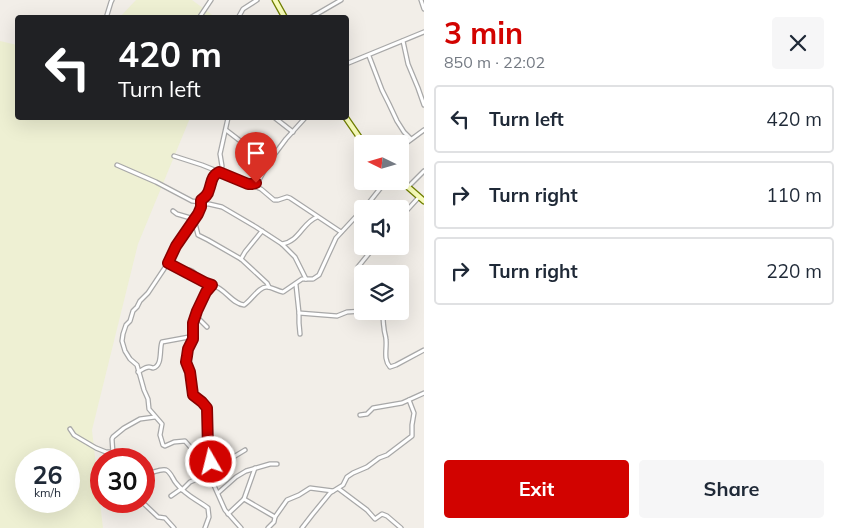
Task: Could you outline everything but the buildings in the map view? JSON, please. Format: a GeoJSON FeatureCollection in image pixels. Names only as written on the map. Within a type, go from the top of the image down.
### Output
{"type":"FeatureCollection","features":[{"type":"Feature","properties":{"kind":"main road"},"geometry":{"type":"LineString","coordinates":[[275,0],[283,15]]}},
{"type":"Feature","properties":{"kind":"main road"},"geometry":{"type":"LineString","coordinates":[[347,120],[358,135]]}},
{"type":"Feature","properties":{"kind":"main road"},"geometry":{"type":"LineString","coordinates":[[409,188],[424,201]]}},
{"type":"Feature","properties":{"kind":"street"},"geometry":{"type":"LineString","coordinates":[[107,15],[112,0]]}},
{"type":"Feature","properties":{"kind":"street"},"geometry":{"type":"LineString","coordinates":[[201,15],[211,0]]}},
{"type":"Feature","properties":{"kind":"street"},"geometry":{"type":"LineString","coordinates":[[240,15],[245,8],[257,0]]}},
{"type":"Feature","properties":{"kind":"street"},"geometry":{"type":"LineString","coordinates":[[315,15],[341,0]]}},
{"type":"Feature","properties":{"kind":"street"},"geometry":{"type":"LineString","coordinates":[[421,0],[424,9]]}},
{"type":"Feature","properties":{"kind":"street"},"geometry":{"type":"LineString","coordinates":[[349,63],[424,32]]}},
{"type":"Feature","properties":{"kind":"street"},"geometry":{"type":"LineString","coordinates":[[404,41],[408,64],[424,105]]}},
{"type":"Feature","properties":{"kind":"street"},"geometry":{"type":"LineString","coordinates":[[369,56],[382,90],[400,126],[411,139],[424,130]]}},
{"type":"Feature","properties":{"kind":"street"},"geometry":{"type":"LineString","coordinates":[[201,207],[201,202],[208,194],[214,175],[222,168],[220,154],[228,120]]}},
{"type":"Feature","properties":{"kind":"street"},"geometry":{"type":"LineString","coordinates":[[277,120],[292,132]]}},
{"type":"Feature","properties":{"kind":"street"},"geometry":{"type":"LineString","coordinates":[[258,188],[259,180],[271,159],[303,120]]}},
{"type":"Feature","properties":{"kind":"street"},"geometry":{"type":"LineString","coordinates":[[226,130],[240,140],[258,148],[271,159]]}},
{"type":"Feature","properties":{"kind":"street"},"geometry":{"type":"LineString","coordinates":[[174,156],[252,184],[274,200],[290,198],[341,232]]}},
{"type":"Feature","properties":{"kind":"street"},"geometry":{"type":"LineString","coordinates":[[117,164],[192,201],[201,202]]}},
{"type":"Feature","properties":{"kind":"street"},"geometry":{"type":"LineString","coordinates":[[409,186],[424,171]]}},
{"type":"Feature","properties":{"kind":"street"},"geometry":{"type":"LineString","coordinates":[[252,184],[259,180]]}},
{"type":"Feature","properties":{"kind":"street"},"geometry":{"type":"LineString","coordinates":[[370,200],[379,190]]}},
{"type":"Feature","properties":{"kind":"street"},"geometry":{"type":"LineString","coordinates":[[409,208],[419,197]]}},
{"type":"Feature","properties":{"kind":"street"},"geometry":{"type":"LineString","coordinates":[[241,528],[228,514],[209,474],[185,441],[163,445],[160,436],[162,424],[149,408],[137,365],[125,351],[122,344],[122,334],[133,311],[148,293],[168,263],[173,251],[201,207],[206,204],[222,207],[282,244],[295,257],[306,279]]}},
{"type":"Feature","properties":{"kind":"street"},"geometry":{"type":"LineString","coordinates":[[173,211],[194,219]]}},
{"type":"Feature","properties":{"kind":"street"},"geometry":{"type":"LineString","coordinates":[[282,244],[294,240],[311,220],[317,217]]}},
{"type":"Feature","properties":{"kind":"street"},"geometry":{"type":"LineString","coordinates":[[194,219],[198,235],[241,259],[269,287],[283,292],[299,281],[319,276],[333,244],[354,218]]}},
{"type":"Feature","properties":{"kind":"street"},"geometry":{"type":"LineString","coordinates":[[241,259],[262,231]]}},
{"type":"Feature","properties":{"kind":"street"},"geometry":{"type":"LineString","coordinates":[[360,265],[368,255]]}},
{"type":"Feature","properties":{"kind":"street"},"geometry":{"type":"LineString","coordinates":[[168,263],[221,289],[241,306],[247,304],[261,288],[269,287]]}},
{"type":"Feature","properties":{"kind":"street"},"geometry":{"type":"LineString","coordinates":[[296,284],[300,334]]}},
{"type":"Feature","properties":{"kind":"street"},"geometry":{"type":"LineString","coordinates":[[212,285],[200,302],[193,323],[193,339],[186,362],[190,372],[193,395],[207,408],[208,448],[214,470],[212,480]]}},
{"type":"Feature","properties":{"kind":"street"},"geometry":{"type":"LineString","coordinates":[[299,313],[337,316],[354,312]]}},
{"type":"Feature","properties":{"kind":"street"},"geometry":{"type":"LineString","coordinates":[[196,316],[207,327]]}},
{"type":"Feature","properties":{"kind":"street"},"geometry":{"type":"LineString","coordinates":[[383,320],[386,341],[385,351],[390,367],[424,350]]}},
{"type":"Feature","properties":{"kind":"street"},"geometry":{"type":"LineString","coordinates":[[138,372],[145,368],[154,368],[160,362],[162,342],[189,338],[193,335]]}},
{"type":"Feature","properties":{"kind":"street"},"geometry":{"type":"LineString","coordinates":[[360,415],[367,414],[373,408],[396,404],[424,393]]}},
{"type":"Feature","properties":{"kind":"street"},"geometry":{"type":"LineString","coordinates":[[302,528],[333,492],[343,485],[350,474],[364,469],[379,458],[387,455],[412,436],[414,413],[409,400]]}},
{"type":"Feature","properties":{"kind":"street"},"geometry":{"type":"LineString","coordinates":[[112,448],[114,435],[140,419],[155,417]]}},
{"type":"Feature","properties":{"kind":"street"},"geometry":{"type":"LineString","coordinates":[[70,428],[74,435],[96,448]]}},
{"type":"Feature","properties":{"kind":"street"},"geometry":{"type":"LineString","coordinates":[[214,470],[245,450]]}},
{"type":"Feature","properties":{"kind":"street"},"geometry":{"type":"LineString","coordinates":[[218,493],[246,470],[277,464]]}},
{"type":"Feature","properties":{"kind":"street"},"geometry":{"type":"LineString","coordinates":[[228,514],[244,498],[255,468]]}},
{"type":"Feature","properties":{"kind":"street"},"geometry":{"type":"LineString","coordinates":[[155,472],[167,470],[174,481],[189,497],[208,508],[209,517],[205,528]]}},
{"type":"Feature","properties":{"kind":"street"},"geometry":{"type":"LineString","coordinates":[[171,496],[190,482],[209,474]]}},
{"type":"Feature","properties":{"kind":"street"},"geometry":{"type":"LineString","coordinates":[[268,528],[274,522],[274,517],[285,502],[291,498],[310,488],[333,492]]}},
{"type":"Feature","properties":{"kind":"street"},"geometry":{"type":"LineString","coordinates":[[339,488],[375,518],[382,514],[401,528]]}},
{"type":"Feature","properties":{"kind":"street"},"geometry":{"type":"LineString","coordinates":[[244,498],[274,517]]}},
{"type":"Feature","properties":{"kind":"street"},"geometry":{"type":"LineString","coordinates":[[154,513],[158,517],[167,520],[174,528]]}},
{"type":"Feature","properties":{"kind":"green space"},"geometry":{"type":"Polygon","coordinates":[[[136,0],[192,0],[212,15],[122,15],[136,0]]]}},
{"type":"Feature","properties":{"kind":"green space"},"geometry":{"type":"Polygon","coordinates":[[[0,41],[15,45],[15,120],[189,120],[138,244],[92,430],[94,448],[90,448],[90,513],[101,513],[103,528],[0,528],[0,41]]]}},
{"type":"Feature","properties":{"kind":"route"},"geometry":{"type":"LineString","coordinates":[[211,462],[208,448],[207,408],[192,393],[190,372],[186,362],[194,337],[193,323],[200,302],[212,285],[168,263],[176,246],[198,214],[201,200],[208,194],[214,175],[219,172],[248,184],[256,183]]}}]}
